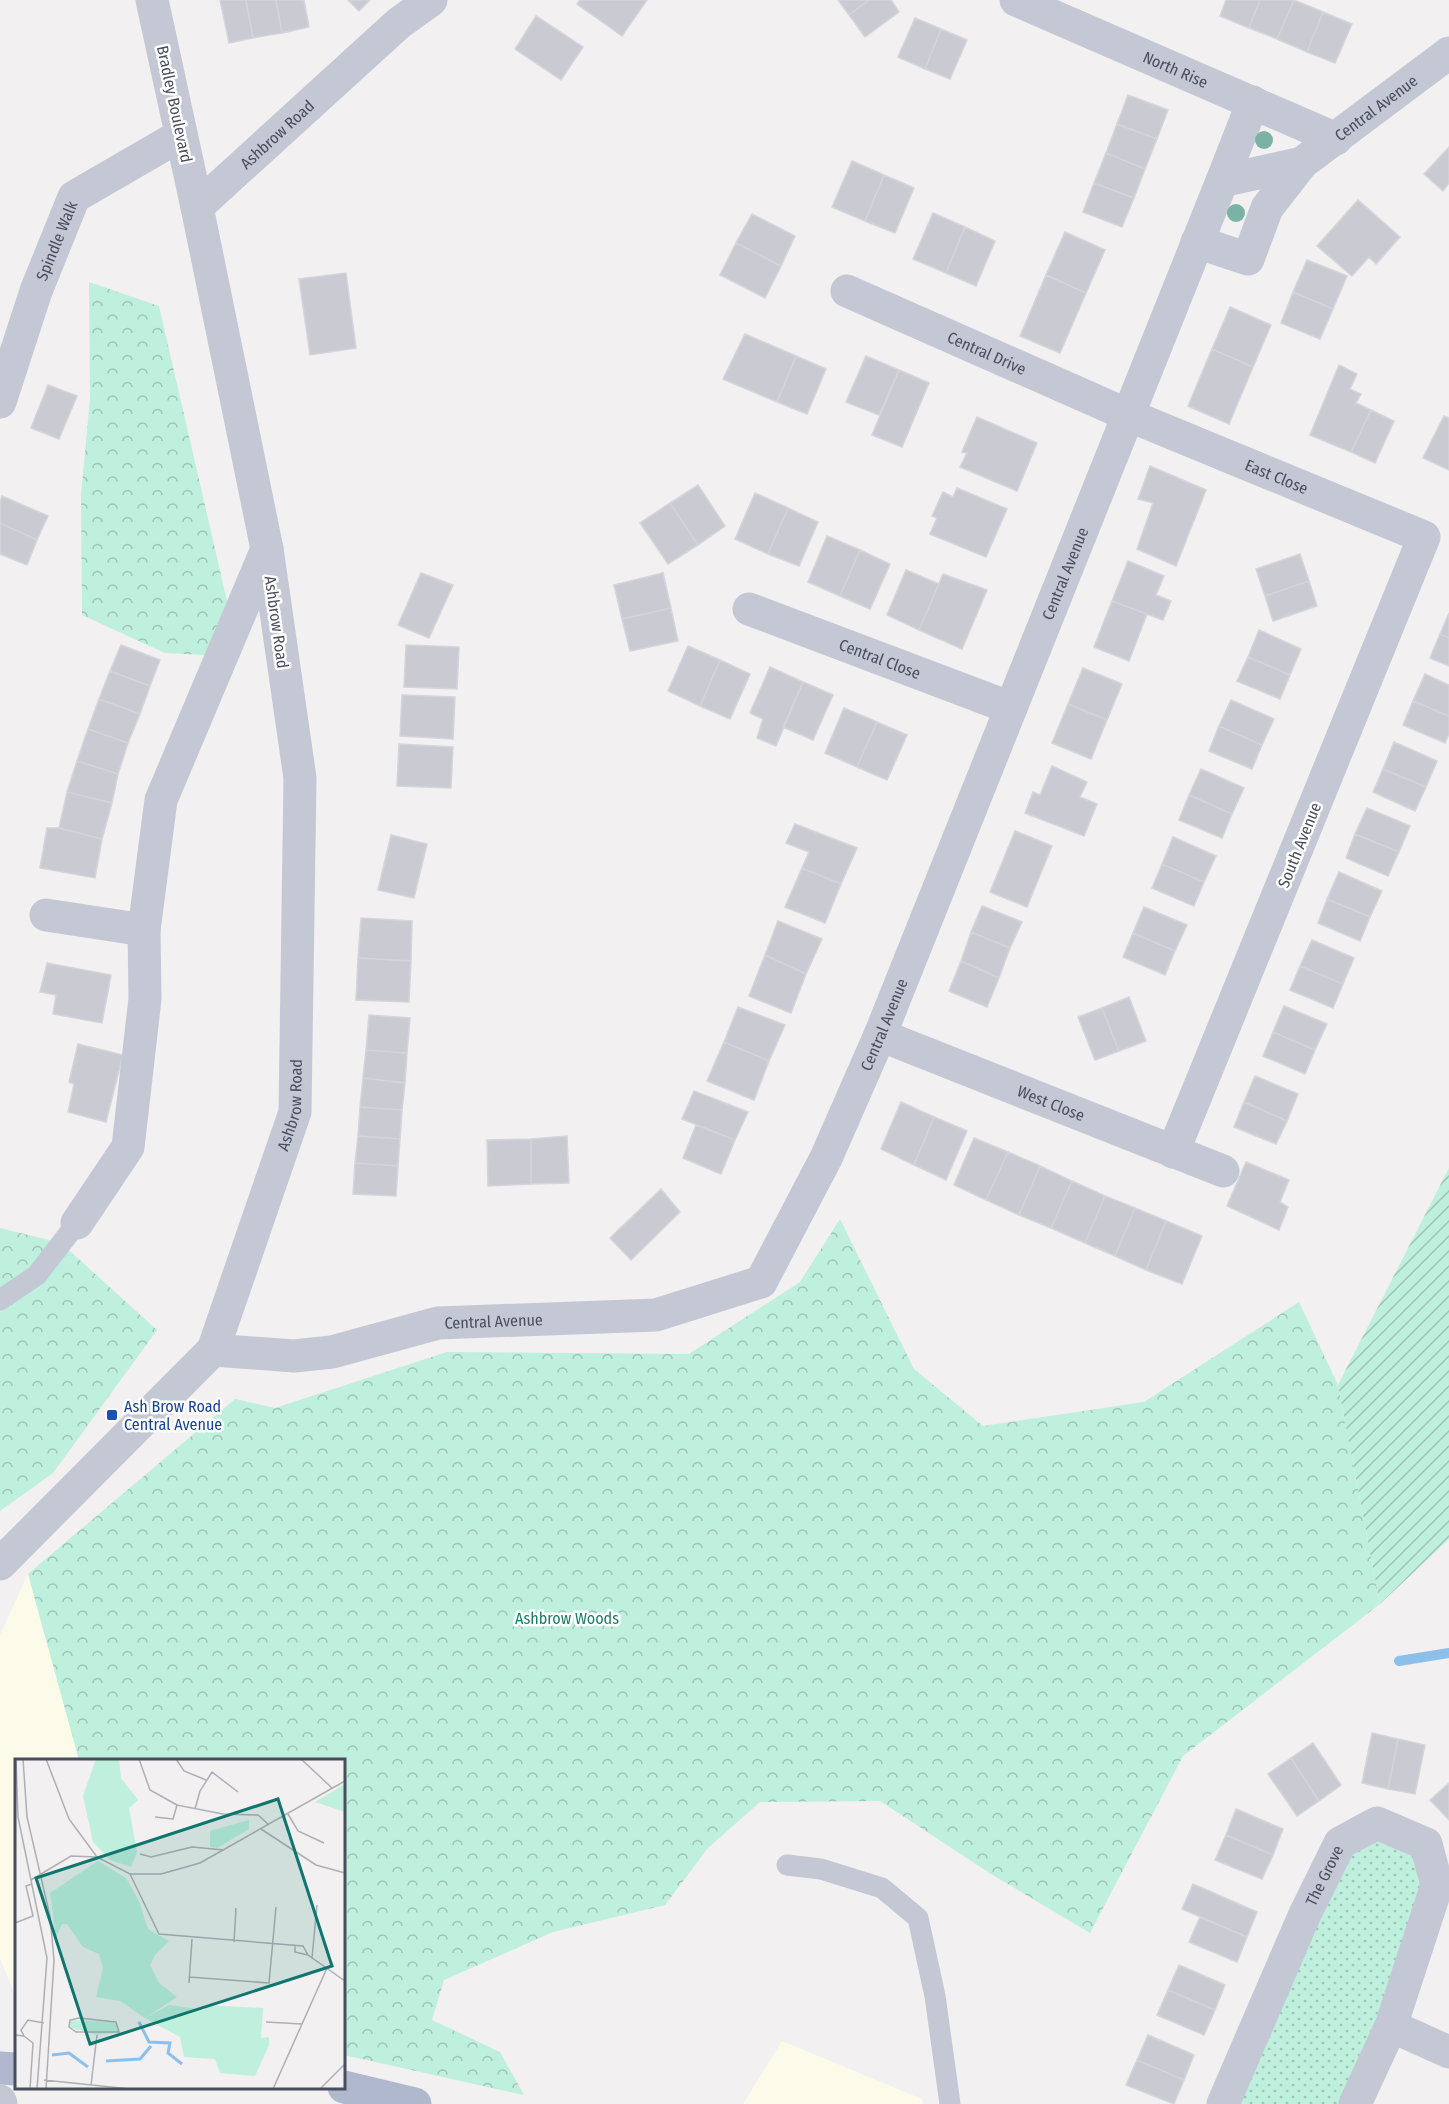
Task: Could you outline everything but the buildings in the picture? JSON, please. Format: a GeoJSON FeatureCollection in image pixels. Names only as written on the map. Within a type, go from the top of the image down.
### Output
{"type":"FeatureCollection","features":[{"type":"Feature","properties":{"kind":"main road"},"geometry":{"type":"LineString","coordinates":[[0,2068],[15,2069]]}},
{"type":"Feature","properties":{"kind":"main road"},"geometry":{"type":"LineString","coordinates":[[345,2087],[415,2104]]}},
{"type":"Feature","properties":{"kind":"street","name":"Bradley Boulevard"},"geometry":{"type":"LineString","coordinates":[[152,0],[197,207]]}},
{"type":"Feature","properties":{"kind":"street","name":"Ashbrow Road"},"geometry":{"type":"LineString","coordinates":[[0,1564],[213,1350],[295,1112],[300,777],[267,549],[197,207],[399,23],[431,0]]}},
{"type":"Feature","properties":{"kind":"street","name":"North Rise"},"geometry":{"type":"LineString","coordinates":[[1016,0],[1336,139]]}},
{"type":"Feature","properties":{"kind":"street","name":"Central Avenue"},"geometry":{"type":"LineString","coordinates":[[1197,242],[1248,259],[1267,208],[1302,163],[1449,53]]}},
{"type":"Feature","properties":{"kind":"street","name":"Central Avenue"},"geometry":{"type":"LineString","coordinates":[[213,1350],[294,1356],[332,1352],[438,1323],[656,1315],[761,1282],[826,1158],[880,1035],[1253,102]]}},
{"type":"Feature","properties":{"kind":"street","name":"Spindle Walk"},"geometry":{"type":"LineString","coordinates":[[0,402],[36,291],[74,197],[181,135]]}},
{"type":"Feature","properties":{"kind":"street","name":"Central Avenue"},"geometry":{"type":"LineString","coordinates":[[1222,181],[1302,163]]}},
{"type":"Feature","properties":{"kind":"street","name":"Central Drive"},"geometry":{"type":"LineString","coordinates":[[847,291],[1128,415]]}},
{"type":"Feature","properties":{"kind":"street","name":"East Close"},"geometry":{"type":"LineString","coordinates":[[1128,415],[1424,537]]}},
{"type":"Feature","properties":{"kind":"street","name":"South Avenue"},"geometry":{"type":"LineString","coordinates":[[1173,1152],[1424,537]]}},
{"type":"Feature","properties":{"kind":"street","name":"Ashbrow Road"},"geometry":{"type":"LineString","coordinates":[[77,1223],[128,1148],[145,999],[144,930],[161,800],[267,549]]}},
{"type":"Feature","properties":{"kind":"street","name":"Central Close"},"geometry":{"type":"LineString","coordinates":[[749,609],[1011,708]]}},
{"type":"Feature","properties":{"kind":"street"},"geometry":{"type":"LineString","coordinates":[[46,915],[144,930]]}},
{"type":"Feature","properties":{"kind":"street","name":"West Close"},"geometry":{"type":"LineString","coordinates":[[880,1035],[1223,1171]]}},
{"type":"Feature","properties":{"kind":"street","name":"The Grove"},"geometry":{"type":"LineString","coordinates":[[1223,2104],[1305,1914],[1340,1843],[1377,1823],[1426,1844],[1437,1885],[1391,2026],[1355,2104]]}},
{"type":"Feature","properties":{"kind":"street"},"geometry":{"type":"LineString","coordinates":[[1391,2026],[1449,2052]]}},
{"type":"Feature","properties":{"kind":"lane"},"geometry":{"type":"LineString","coordinates":[[0,1300],[37,1275],[77,1223]]}},
{"type":"Feature","properties":{"kind":"lane"},"geometry":{"type":"LineString","coordinates":[[787,1865],[821,1869],[882,1888],[918,1918],[935,1996],[950,2104]]}},
{"type":"Feature","properties":{"kind":"shaded area"},"geometry":{"type":"Polygon","coordinates":[[[28,1574],[79,1759],[15,1759],[15,1990],[0,1958],[0,1635],[28,1574]]]}},
{"type":"Feature","properties":{"kind":"shaded area"},"geometry":{"type":"Polygon","coordinates":[[[782,2041],[922,2099],[923,2104],[743,2104],[782,2041]]]}},
{"type":"Feature","properties":{"kind":"green space"},"geometry":{"type":"Polygon","coordinates":[[[89,282],[159,306],[227,601],[206,655],[165,653],[82,615],[81,495],[90,399],[89,282]]]}},
{"type":"Feature","properties":{"kind":"green space"},"geometry":{"type":"Polygon","coordinates":[[[1449,1168],[1449,1539],[1380,1604],[1338,1385],[1449,1168]]]}},
{"type":"Feature","properties":{"kind":"green space","name":"Ashbrow Woods"},"geometry":{"type":"Polygon","coordinates":[[[840,1219],[914,1369],[983,1426],[1144,1402],[1299,1302],[1338,1385],[1380,1604],[1183,1756],[1090,1933],[991,1874],[880,1801],[760,1802],[708,1848],[665,1905],[553,1932],[444,1980],[432,2020],[500,2052],[524,2095],[345,2055],[345,1759],[79,1759],[28,1574],[235,1399],[275,1408],[447,1352],[689,1354],[800,1282],[840,1219]]]}},
{"type":"Feature","properties":{"kind":"green space"},"geometry":{"type":"Polygon","coordinates":[[[0,1228],[61,1243],[157,1330],[53,1473],[0,1511],[0,1228]]]}},
{"type":"Feature","properties":{"kind":"green space"},"geometry":{"type":"Polygon","coordinates":[[[1377,1823],[1426,1844],[1437,1885],[1355,2104],[1223,2104],[1305,1914],[1377,1823]]]}},
{"type":"Feature","properties":{"kind":"waterway"},"geometry":{"type":"LineString","coordinates":[[1399,1661],[1449,1653]]}},
{"type":"Feature","properties":{"kind":"place","name":"Ash Brow Road Central Avenue"},"geometry":{"type":"Point","coordinates":[112,1415]}}]}
